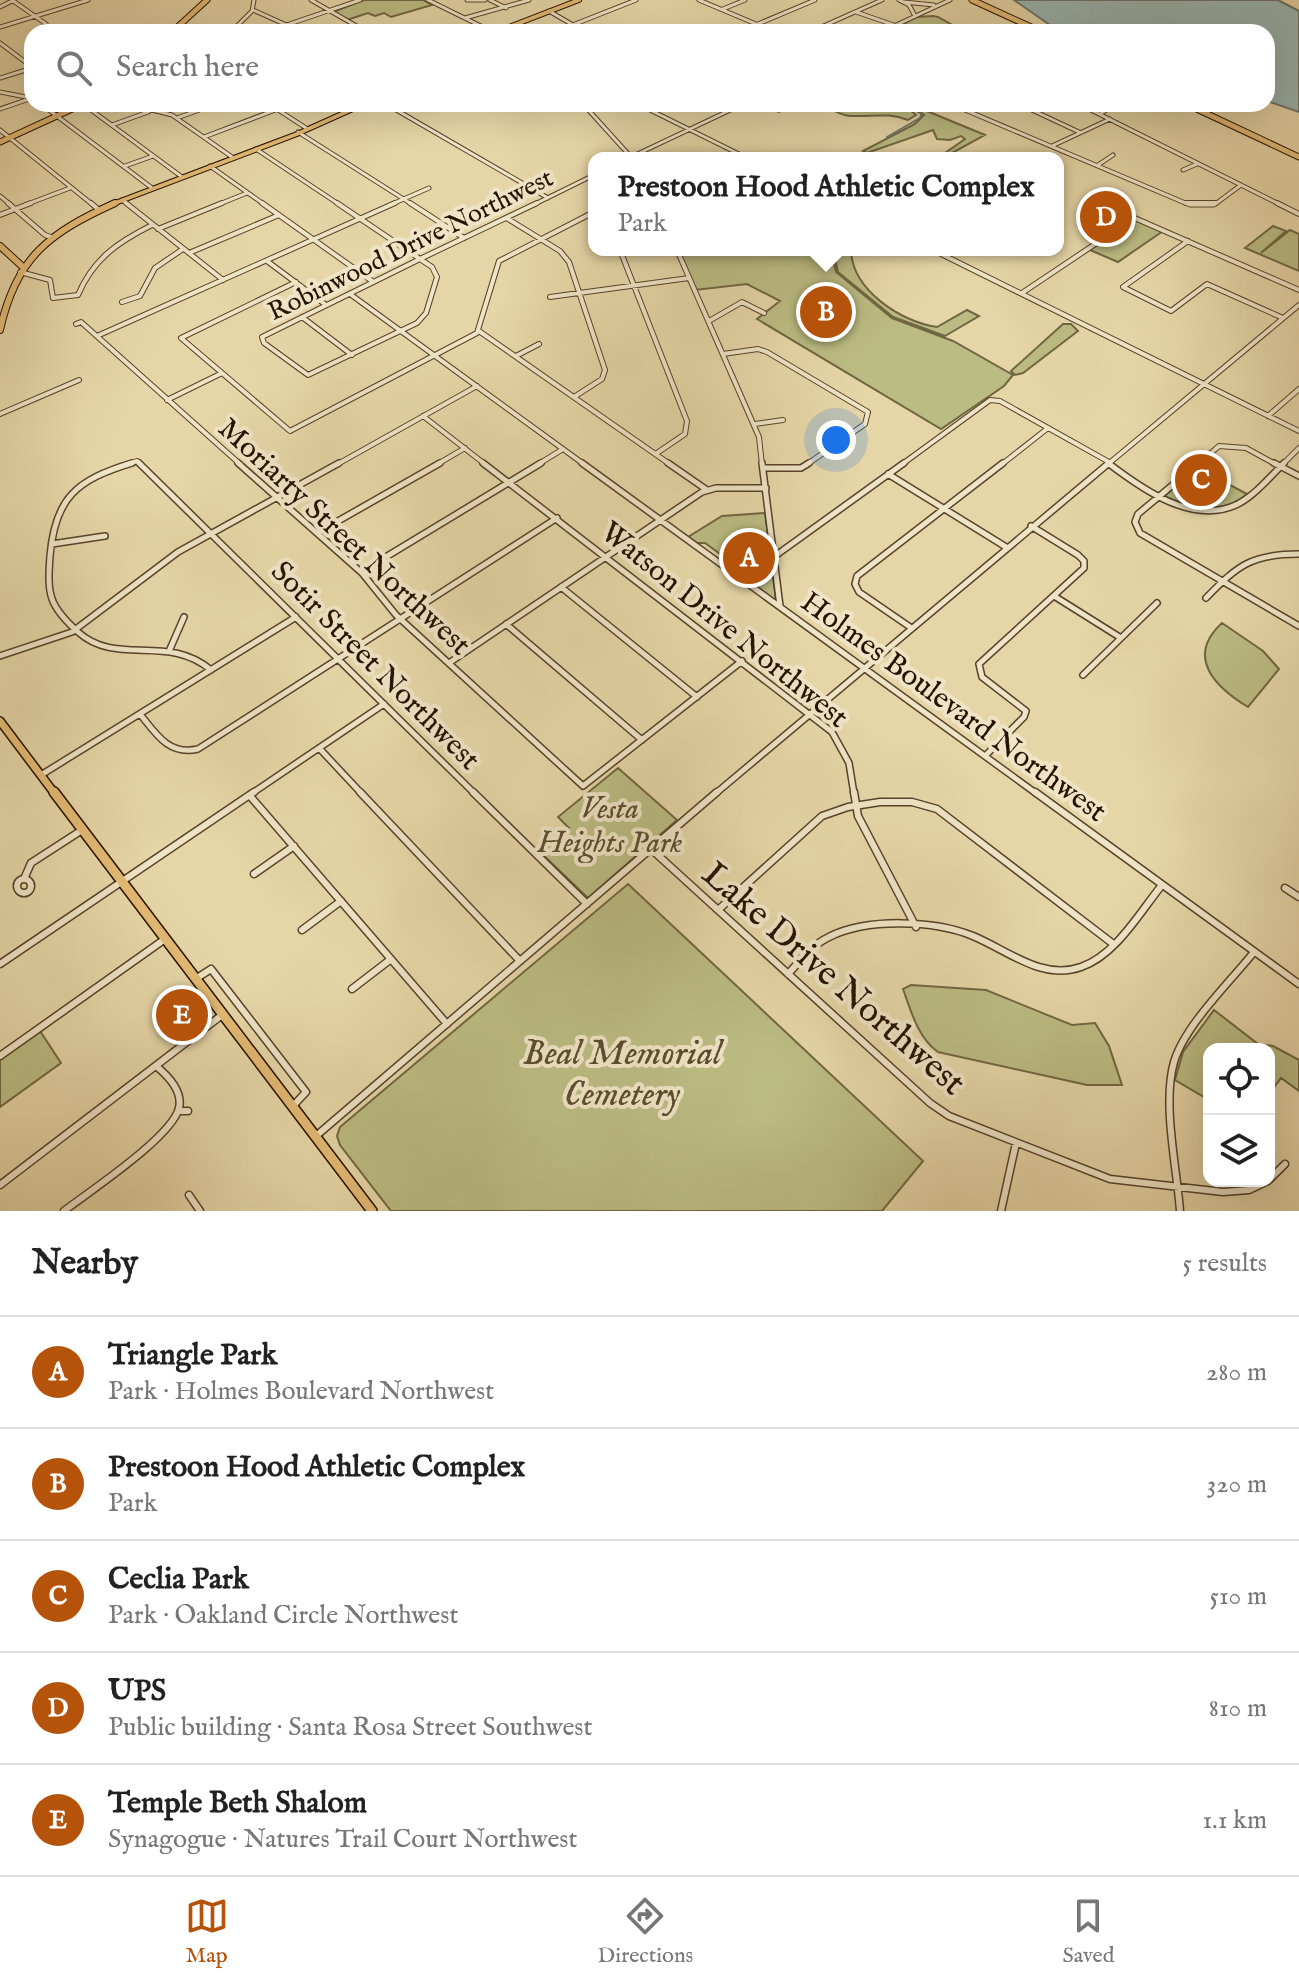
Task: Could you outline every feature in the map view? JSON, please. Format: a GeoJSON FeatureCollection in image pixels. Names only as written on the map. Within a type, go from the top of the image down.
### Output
{"type":"FeatureCollection","features":[{"type":"Feature","properties":{"kind":"highway"},"geometry":{"type":"LineString","coordinates":[[181,24],[207,0]]}},
{"type":"Feature","properties":{"kind":"highway"},"geometry":{"type":"LineString","coordinates":[[963,0],[1022,24]]}},
{"type":"Feature","properties":{"kind":"highway"},"geometry":{"type":"LineString","coordinates":[[972,0],[1018,24]]}},
{"type":"Feature","properties":{"kind":"highway"},"geometry":{"type":"LineString","coordinates":[[0,142],[68,112]]}},
{"type":"Feature","properties":{"kind":"highway"},"geometry":{"type":"LineString","coordinates":[[1204,112],[1299,155]]}},
{"type":"Feature","properties":{"kind":"highway"},"geometry":{"type":"LineString","coordinates":[[1211,112],[1299,155]]}},
{"type":"Feature","properties":{"kind":"main road"},"geometry":{"type":"LineString","coordinates":[[515,24],[579,0]]}},
{"type":"Feature","properties":{"kind":"main road"},"geometry":{"type":"LineString","coordinates":[[0,330],[8,296],[22,270],[54,238],[99,210],[122,200],[345,112]]}},
{"type":"Feature","properties":{"kind":"main road"},"geometry":{"type":"LineString","coordinates":[[1,248],[22,270]]}},
{"type":"Feature","properties":{"kind":"main road"},"geometry":{"type":"LineString","coordinates":[[0,721],[372,1211]]}},
{"type":"Feature","properties":{"kind":"street"},"geometry":{"type":"LineString","coordinates":[[0,7],[13,0],[46,24]]}},
{"type":"Feature","properties":{"kind":"street"},"geometry":{"type":"LineString","coordinates":[[71,0],[76,4]]}},
{"type":"Feature","properties":{"kind":"street"},"geometry":{"type":"LineString","coordinates":[[0,27],[88,0]]}},
{"type":"Feature","properties":{"kind":"street"},"geometry":{"type":"LineString","coordinates":[[239,24],[253,10],[254,0]]}},
{"type":"Feature","properties":{"kind":"street"},"geometry":{"type":"LineString","coordinates":[[311,0],[353,24]]}},
{"type":"Feature","properties":{"kind":"street"},"geometry":{"type":"LineString","coordinates":[[291,24],[360,0]]}},
{"type":"Feature","properties":{"kind":"street"},"geometry":{"type":"LineString","coordinates":[[428,0],[477,24]]}},
{"type":"Feature","properties":{"kind":"street"},"geometry":{"type":"LineString","coordinates":[[467,0],[487,0],[507,8]]}},
{"type":"Feature","properties":{"kind":"street"},"geometry":{"type":"LineString","coordinates":[[464,18],[529,0]]}},
{"type":"Feature","properties":{"kind":"street"},"geometry":{"type":"LineString","coordinates":[[576,24],[636,0]]}},
{"type":"Feature","properties":{"kind":"street"},"geometry":{"type":"LineString","coordinates":[[699,0],[755,24]]}},
{"type":"Feature","properties":{"kind":"street"},"geometry":{"type":"LineString","coordinates":[[722,10],[745,0]]}},
{"type":"Feature","properties":{"kind":"street"},"geometry":{"type":"LineString","coordinates":[[759,24],[815,0]]}},
{"type":"Feature","properties":{"kind":"street"},"geometry":{"type":"LineString","coordinates":[[828,24],[882,0]]}},
{"type":"Feature","properties":{"kind":"street"},"geometry":{"type":"LineString","coordinates":[[900,23],[950,0]]}},
{"type":"Feature","properties":{"kind":"street"},"geometry":{"type":"LineString","coordinates":[[901,1],[922,6],[941,4]]}},
{"type":"Feature","properties":{"kind":"street"},"geometry":{"type":"LineString","coordinates":[[901,1],[911,7],[915,16]]}},
{"type":"Feature","properties":{"kind":"street"},"geometry":{"type":"LineString","coordinates":[[253,10],[286,24]]}},
{"type":"Feature","properties":{"kind":"street"},"geometry":{"type":"LineString","coordinates":[[549,11],[572,24]]}},
{"type":"Feature","properties":{"kind":"street"},"geometry":{"type":"LineString","coordinates":[[855,12],[885,24]]}},
{"type":"Feature","properties":{"kind":"street"},"geometry":{"type":"LineString","coordinates":[[0,43],[24,62]]}},
{"type":"Feature","properties":{"kind":"street"},"geometry":{"type":"LineString","coordinates":[[0,78],[24,70]]}},
{"type":"Feature","properties":{"kind":"street"},"geometry":{"type":"LineString","coordinates":[[0,92],[24,96]]}},
{"type":"Feature","properties":{"kind":"street"},"geometry":{"type":"LineString","coordinates":[[0,109],[24,101]]}},
{"type":"Feature","properties":{"kind":"street"},"geometry":{"type":"LineString","coordinates":[[52,112],[152,188]]}},
{"type":"Feature","properties":{"kind":"street"},"geometry":{"type":"LineString","coordinates":[[94,112],[182,177]]}},
{"type":"Feature","properties":{"kind":"street"},"geometry":{"type":"LineString","coordinates":[[112,125],[147,112]]}},
{"type":"Feature","properties":{"kind":"street"},"geometry":{"type":"LineString","coordinates":[[158,112],[177,118],[232,157]]}},
{"type":"Feature","properties":{"kind":"street"},"geometry":{"type":"LineString","coordinates":[[177,118],[194,112]]}},
{"type":"Feature","properties":{"kind":"street"},"geometry":{"type":"LineString","coordinates":[[204,137],[269,112]]}},
{"type":"Feature","properties":{"kind":"street"},"geometry":{"type":"LineString","coordinates":[[282,112],[306,128]]}},
{"type":"Feature","properties":{"kind":"street"},"geometry":{"type":"LineString","coordinates":[[400,112],[548,198]]}},
{"type":"Feature","properties":{"kind":"street"},"geometry":{"type":"LineString","coordinates":[[590,112],[626,152]]}},
{"type":"Feature","properties":{"kind":"street"},"geometry":{"type":"LineString","coordinates":[[654,112],[735,152]]}},
{"type":"Feature","properties":{"kind":"street"},"geometry":{"type":"LineString","coordinates":[[643,152],[726,112]]}},
{"type":"Feature","properties":{"kind":"street"},"geometry":{"type":"LineString","coordinates":[[970,112],[1199,207],[1214,205],[1241,185]]}},
{"type":"Feature","properties":{"kind":"street"},"geometry":{"type":"LineString","coordinates":[[1036,112],[1079,132]]}},
{"type":"Feature","properties":{"kind":"street"},"geometry":{"type":"LineString","coordinates":[[1096,112],[1299,214]]}},
{"type":"Feature","properties":{"kind":"street"},"geometry":{"type":"LineString","coordinates":[[1051,146],[1110,119]]}},
{"type":"Feature","properties":{"kind":"street"},"geometry":{"type":"LineString","coordinates":[[0,130],[99,210]]}},
{"type":"Feature","properties":{"kind":"street"},"geometry":{"type":"LineString","coordinates":[[297,132],[464,238]]}},
{"type":"Feature","properties":{"kind":"street"},"geometry":{"type":"LineString","coordinates":[[255,148],[420,259]]}},
{"type":"Feature","properties":{"kind":"street"},"geometry":{"type":"LineString","coordinates":[[124,167],[153,155]]}},
{"type":"Feature","properties":{"kind":"street"},"geometry":{"type":"LineString","coordinates":[[1097,166],[1113,155]]}},
{"type":"Feature","properties":{"kind":"street"},"geometry":{"type":"LineString","coordinates":[[1183,170],[1198,164]]}},
{"type":"Feature","properties":{"kind":"street"},"geometry":{"type":"LineString","coordinates":[[210,166],[372,281]]}},
{"type":"Feature","properties":{"kind":"street","name":"Robinwood Drive Northwest"},"geometry":{"type":"LineString","coordinates":[[420,259],[435,270],[437,279],[424,317],[401,331],[308,375],[262,341],[264,335],[372,281],[588,178]]}},
{"type":"Feature","properties":{"kind":"street"},"geometry":{"type":"LineString","coordinates":[[0,215],[71,188]]}},
{"type":"Feature","properties":{"kind":"street"},"geometry":{"type":"LineString","coordinates":[[97,336],[429,188]]}},
{"type":"Feature","properties":{"kind":"street"},"geometry":{"type":"LineString","coordinates":[[158,229],[248,193]]}},
{"type":"Feature","properties":{"kind":"street"},"geometry":{"type":"LineString","coordinates":[[1,197],[54,238]]}},
{"type":"Feature","properties":{"kind":"street"},"geometry":{"type":"LineString","coordinates":[[122,200],[223,280]]}},
{"type":"Feature","properties":{"kind":"street"},"geometry":{"type":"LineString","coordinates":[[1105,205],[1299,290]]}},
{"type":"Feature","properties":{"kind":"street"},"geometry":{"type":"LineString","coordinates":[[189,253],[280,215]]}},
{"type":"Feature","properties":{"kind":"street"},"geometry":{"type":"LineString","coordinates":[[296,282],[183,336],[182,341],[285,430],[293,431],[479,331],[496,264],[503,257],[587,215]]}},
{"type":"Feature","properties":{"kind":"street"},"geometry":{"type":"LineString","coordinates":[[507,218],[567,259],[605,370],[602,379],[574,397]]}},
{"type":"Feature","properties":{"kind":"street"},"geometry":{"type":"LineString","coordinates":[[1021,294],[1134,218]]}},
{"type":"Feature","properties":{"kind":"street"},"geometry":{"type":"LineString","coordinates":[[22,270],[50,280],[51,295],[55,299],[75,297],[90,269],[106,252],[152,225]]}},
{"type":"Feature","properties":{"kind":"street"},"geometry":{"type":"LineString","coordinates":[[1188,241],[1123,287],[1171,311],[1207,284],[1283,318]]}},
{"type":"Feature","properties":{"kind":"street"},"geometry":{"type":"LineString","coordinates":[[122,302],[140,296],[155,268],[183,249]]}},
{"type":"Feature","properties":{"kind":"street"},"geometry":{"type":"LineString","coordinates":[[622,256],[687,421],[685,434],[657,454]]}},
{"type":"Feature","properties":{"kind":"street"},"geometry":{"type":"LineString","coordinates":[[680,256],[755,424],[764,468],[780,607]]}},
{"type":"Feature","properties":{"kind":"street"},"geometry":{"type":"LineString","coordinates":[[945,256],[1299,431]]}},
{"type":"Feature","properties":{"kind":"street"},"geometry":{"type":"LineString","coordinates":[[266,260],[326,305]]}},
{"type":"Feature","properties":{"kind":"street"},"geometry":{"type":"LineString","coordinates":[[550,297],[689,278]]}},
{"type":"Feature","properties":{"kind":"street","name":"Holmes Boulevard Northwest"},"geometry":{"type":"LineString","coordinates":[[350,294],[1299,984]]}},
{"type":"Feature","properties":{"kind":"street"},"geometry":{"type":"LineString","coordinates":[[708,321],[742,302],[764,313]]}},
{"type":"Feature","properties":{"kind":"street"},"geometry":{"type":"LineString","coordinates":[[315,1137],[910,627],[1299,305]]}},
{"type":"Feature","properties":{"kind":"street"},"geometry":{"type":"LineString","coordinates":[[302,317],[352,356]]}},
{"type":"Feature","properties":{"kind":"street","name":"Moriarty Street Northwest"},"geometry":{"type":"LineString","coordinates":[[76,324],[81,322],[361,572],[400,618],[583,786],[642,740]]}},
{"type":"Feature","properties":{"kind":"street"},"geometry":{"type":"LineString","coordinates":[[479,331],[707,490]]}},
{"type":"Feature","properties":{"kind":"street"},"geometry":{"type":"LineString","coordinates":[[516,356],[539,344]]}},
{"type":"Feature","properties":{"kind":"street"},"geometry":{"type":"LineString","coordinates":[[723,354],[758,349],[767,352],[868,412],[869,419],[865,424],[801,468],[764,468]]}},
{"type":"Feature","properties":{"kind":"street"},"geometry":{"type":"LineString","coordinates":[[167,400],[220,374]]}},
{"type":"Feature","properties":{"kind":"street"},"geometry":{"type":"LineString","coordinates":[[0,414],[79,380]]}},
{"type":"Feature","properties":{"kind":"street"},"geometry":{"type":"LineString","coordinates":[[0,656],[76,630],[168,558],[477,386]]}},
{"type":"Feature","properties":{"kind":"street"},"geometry":{"type":"LineString","coordinates":[[1268,416],[1299,389]]}},
{"type":"Feature","properties":{"kind":"street"},"geometry":{"type":"LineString","coordinates":[[775,556],[991,400],[1000,401],[1109,462],[1160,495],[1193,508],[1229,507],[1243,500],[1299,448]]}},
{"type":"Feature","properties":{"kind":"street","name":"Watson Drive Northwest"},"geometry":{"type":"LineString","coordinates":[[423,416],[832,732],[845,753],[858,816],[916,927]]}},
{"type":"Feature","properties":{"kind":"street"},"geometry":{"type":"LineString","coordinates":[[755,424],[783,420]]}},
{"type":"Feature","properties":{"kind":"street"},"geometry":{"type":"LineString","coordinates":[[910,627],[859,592],[854,581],[1048,428]]}},
{"type":"Feature","properties":{"kind":"street"},"geometry":{"type":"LineString","coordinates":[[1299,476],[1242,447],[1219,446],[1137,516],[1136,526],[1140,533],[1299,626]]}},
{"type":"Feature","properties":{"kind":"street"},"geometry":{"type":"LineString","coordinates":[[317,533],[465,448]]}},
{"type":"Feature","properties":{"kind":"street"},"geometry":{"type":"LineString","coordinates":[[361,572],[563,449]]}},
{"type":"Feature","properties":{"kind":"street","name":"Sotir Street Northwest"},"geometry":{"type":"LineString","coordinates":[[52,544],[56,519],[68,498],[87,484],[137,461],[587,904]]}},
{"type":"Feature","properties":{"kind":"street"},"geometry":{"type":"LineString","coordinates":[[888,474],[1006,547]]}},
{"type":"Feature","properties":{"kind":"street"},"geometry":{"type":"LineString","coordinates":[[449,663],[707,490],[766,488]]}},
{"type":"Feature","properties":{"kind":"street"},"geometry":{"type":"LineString","coordinates":[[140,714],[173,751],[191,752],[557,518]]}},
{"type":"Feature","properties":{"kind":"street"},"geometry":{"type":"LineString","coordinates":[[985,756],[1024,717],[1026,711],[982,677],[979,664],[1082,571],[1084,561],[1031,526]]}},
{"type":"Feature","properties":{"kind":"street"},"geometry":{"type":"LineString","coordinates":[[105,536],[52,544],[48,598],[53,608],[91,642],[192,654],[211,670]]}},
{"type":"Feature","properties":{"kind":"street"},"geometry":{"type":"LineString","coordinates":[[1206,598],[1251,558],[1266,554],[1299,554]]}},
{"type":"Feature","properties":{"kind":"street"},"geometry":{"type":"LineString","coordinates":[[561,587],[697,697]]}},
{"type":"Feature","properties":{"kind":"street"},"geometry":{"type":"LineString","coordinates":[[1054,596],[1121,638]]}},
{"type":"Feature","properties":{"kind":"street"},"geometry":{"type":"LineString","coordinates":[[1083,675],[1157,603]]}},
{"type":"Feature","properties":{"kind":"street"},"geometry":{"type":"LineString","coordinates":[[170,649],[184,617]]}},
{"type":"Feature","properties":{"kind":"street"},"geometry":{"type":"LineString","coordinates":[[41,775],[296,617]]}},
{"type":"Feature","properties":{"kind":"street"},"geometry":{"type":"LineString","coordinates":[[506,624],[642,740],[742,661]]}},
{"type":"Feature","properties":{"kind":"street"},"geometry":{"type":"LineString","coordinates":[[0,964],[384,704]]}},
{"type":"Feature","properties":{"kind":"street"},"geometry":{"type":"LineString","coordinates":[[319,748],[520,961]]}},
{"type":"Feature","properties":{"kind":"street"},"geometry":{"type":"LineString","coordinates":[[250,796],[447,1024]]}},
{"type":"Feature","properties":{"kind":"street"},"geometry":{"type":"LineString","coordinates":[[718,910],[817,819],[835,810],[907,800],[932,806],[1112,943]]}},
{"type":"Feature","properties":{"kind":"street"},"geometry":{"type":"LineString","coordinates":[[24,879],[27,868],[34,860],[82,830]]}},
{"type":"Feature","properties":{"kind":"street"},"geometry":{"type":"LineString","coordinates":[[254,874],[294,846]]}},
{"type":"Feature","properties":{"kind":"street","name":"Lake Drive Northwest"},"geometry":{"type":"LineString","coordinates":[[651,849],[930,1103],[949,1116],[1110,1179],[1236,1192],[1251,1187]]}},
{"type":"Feature","properties":{"kind":"street"},"geometry":{"type":"LineString","coordinates":[[788,974],[815,947],[833,935],[861,928],[916,927],[963,932],[1023,962],[1056,971],[1084,966],[1100,957],[1162,885]]}},
{"type":"Feature","properties":{"kind":"street"},"geometry":{"type":"LineString","coordinates":[[1285,888],[1299,897]]}},
{"type":"Feature","properties":{"kind":"street"},"geometry":{"type":"LineString","coordinates":[[302,930],[341,901]]}},
{"type":"Feature","properties":{"kind":"street"},"geometry":{"type":"LineString","coordinates":[[0,1056],[165,939]]}},
{"type":"Feature","properties":{"kind":"street"},"geometry":{"type":"LineString","coordinates":[[1180,1211],[1172,1090],[1174,1064],[1183,1045],[1254,952]]}},
{"type":"Feature","properties":{"kind":"street"},"geometry":{"type":"LineString","coordinates":[[352,989],[391,959]]}},
{"type":"Feature","properties":{"kind":"street"},"geometry":{"type":"LineString","coordinates":[[195,978],[211,969],[306,1092],[292,1106]]}},
{"type":"Feature","properties":{"kind":"street"},"geometry":{"type":"LineString","coordinates":[[0,1185],[223,1015]]}},
{"type":"Feature","properties":{"kind":"street"},"geometry":{"type":"LineString","coordinates":[[64,1211],[156,1139],[178,1111],[175,1088],[156,1066]]}},
{"type":"Feature","properties":{"kind":"street"},"geometry":{"type":"LineString","coordinates":[[178,1111],[188,1111]]}},
{"type":"Feature","properties":{"kind":"street"},"geometry":{"type":"LineString","coordinates":[[1001,1211],[1016,1143]]}},
{"type":"Feature","properties":{"kind":"street","name":"Lake Drive Northwest"},"geometry":{"type":"LineString","coordinates":[[1275,1174],[1285,1164]]}},
{"type":"Feature","properties":{"kind":"street"},"geometry":{"type":"LineString","coordinates":[[189,1195],[200,1211]]}},
{"type":"Feature","properties":{"kind":"green space"},"geometry":{"type":"Polygon","coordinates":[[[364,0],[423,0],[432,5],[391,17],[384,13],[375,16],[368,13],[347,20],[333,12],[364,0]]]}},
{"type":"Feature","properties":{"kind":"green space"},"geometry":{"type":"Polygon","coordinates":[[[916,17],[938,17],[951,24],[904,24],[916,17]]]}},
{"type":"Feature","properties":{"kind":"green space"},"geometry":{"type":"Polygon","coordinates":[[[837,112],[912,112],[916,115],[908,120],[887,115],[848,116],[837,112]]]}},
{"type":"Feature","properties":{"kind":"green space"},"geometry":{"type":"Polygon","coordinates":[[[919,112],[929,112],[985,135],[954,152],[947,152],[965,139],[961,136],[950,140],[937,139],[933,130],[870,152],[863,151],[915,124],[924,115],[919,112]]]}},
{"type":"Feature","properties":{"kind":"green space"},"geometry":{"type":"Polygon","coordinates":[[[1135,219],[1163,231],[1118,262],[1090,250],[1135,219]]]}},
{"type":"Feature","properties":{"kind":"green space"},"geometry":{"type":"Polygon","coordinates":[[[1273,226],[1286,231],[1261,253],[1290,230],[1299,234],[1299,271],[1245,248],[1273,226]]]}},
{"type":"Feature","properties":{"kind":"green space"},"geometry":{"type":"Polygon","coordinates":[[[680,256],[832,256],[836,272],[892,318],[953,341],[1013,375],[1004,386],[941,429],[757,319],[780,301],[747,284],[695,290],[680,256]]]}},
{"type":"Feature","properties":{"kind":"green space"},"geometry":{"type":"Polygon","coordinates":[[[834,256],[852,256],[860,278],[869,291],[894,311],[923,324],[937,327],[967,310],[979,316],[945,336],[893,317],[838,272],[834,256]]]}},
{"type":"Feature","properties":{"kind":"green space"},"geometry":{"type":"Polygon","coordinates":[[[1063,324],[1071,324],[1078,331],[1023,373],[1015,375],[1011,371],[1063,324]]]}},
{"type":"Feature","properties":{"kind":"green space"},"geometry":{"type":"Polygon","coordinates":[[[1196,467],[1247,494],[1228,505],[1207,508],[1186,505],[1165,496],[1196,467]]]}},
{"type":"Feature","properties":{"kind":"green space"},"geometry":{"type":"Polygon","coordinates":[[[765,513],[776,601],[743,576],[746,573],[705,543],[697,543],[688,537],[722,516],[765,513]]]}},
{"type":"Feature","properties":{"kind":"green space"},"geometry":{"type":"Polygon","coordinates":[[[1222,623],[1263,651],[1279,669],[1248,707],[1216,681],[1205,659],[1211,636],[1222,623]]]}},
{"type":"Feature","properties":{"kind":"green space","name":"Vesta Heights Park"},"geometry":{"type":"Polygon","coordinates":[[[618,768],[677,820],[588,898],[540,852],[569,828],[558,817],[618,768]]]}},
{"type":"Feature","properties":{"kind":"green space","name":"Beal Memorial Cemetery"},"geometry":{"type":"Polygon","coordinates":[[[628,884],[923,1161],[882,1211],[391,1211],[340,1145],[337,1136],[340,1127],[628,884]]]}},
{"type":"Feature","properties":{"kind":"green space"},"geometry":{"type":"Polygon","coordinates":[[[911,985],[986,990],[1072,1025],[1095,1023],[1109,1046],[1122,1085],[1087,1085],[938,1052],[920,1032],[912,1015],[903,989],[911,985]]]}},
{"type":"Feature","properties":{"kind":"green space"},"geometry":{"type":"Polygon","coordinates":[[[1214,1010],[1257,1043],[1203,1043],[1203,1096],[1175,1080],[1183,1052],[1214,1010]]]}},
{"type":"Feature","properties":{"kind":"green space"},"geometry":{"type":"Polygon","coordinates":[[[40,1031],[61,1063],[0,1107],[0,1059],[40,1031]]]}},
{"type":"Feature","properties":{"kind":"green space"},"geometry":{"type":"Polygon","coordinates":[[[1275,1047],[1299,1060],[1299,1091],[1281,1078],[1275,1086],[1275,1047]]]}},
{"type":"Feature","properties":{"kind":"water"},"geometry":{"type":"Polygon","coordinates":[[[1014,0],[1278,0],[1299,11],[1299,112],[1275,104],[1275,24],[1048,24],[1014,0]]]}},
{"type":"Feature","properties":{"kind":"waterway"},"geometry":{"type":"LineString","coordinates":[[887,137],[920,118],[920,112]]}},
{"type":"Feature","properties":{"kind":"place","name":"UPS"},"geometry":{"type":"Point","coordinates":[1106,217]}},
{"type":"Feature","properties":{"kind":"place","name":"Prestoon Hood Athletic Complex"},"geometry":{"type":"Point","coordinates":[826,312]}},
{"type":"Feature","properties":{"kind":"place","name":"Ceclia Park"},"geometry":{"type":"Point","coordinates":[1201,480]}},
{"type":"Feature","properties":{"kind":"place","name":"Triangle Park"},"geometry":{"type":"Point","coordinates":[749,558]}},
{"type":"Feature","properties":{"kind":"place","name":"Temple Beth Shalom"},"geometry":{"type":"Point","coordinates":[182,1015]}}]}
